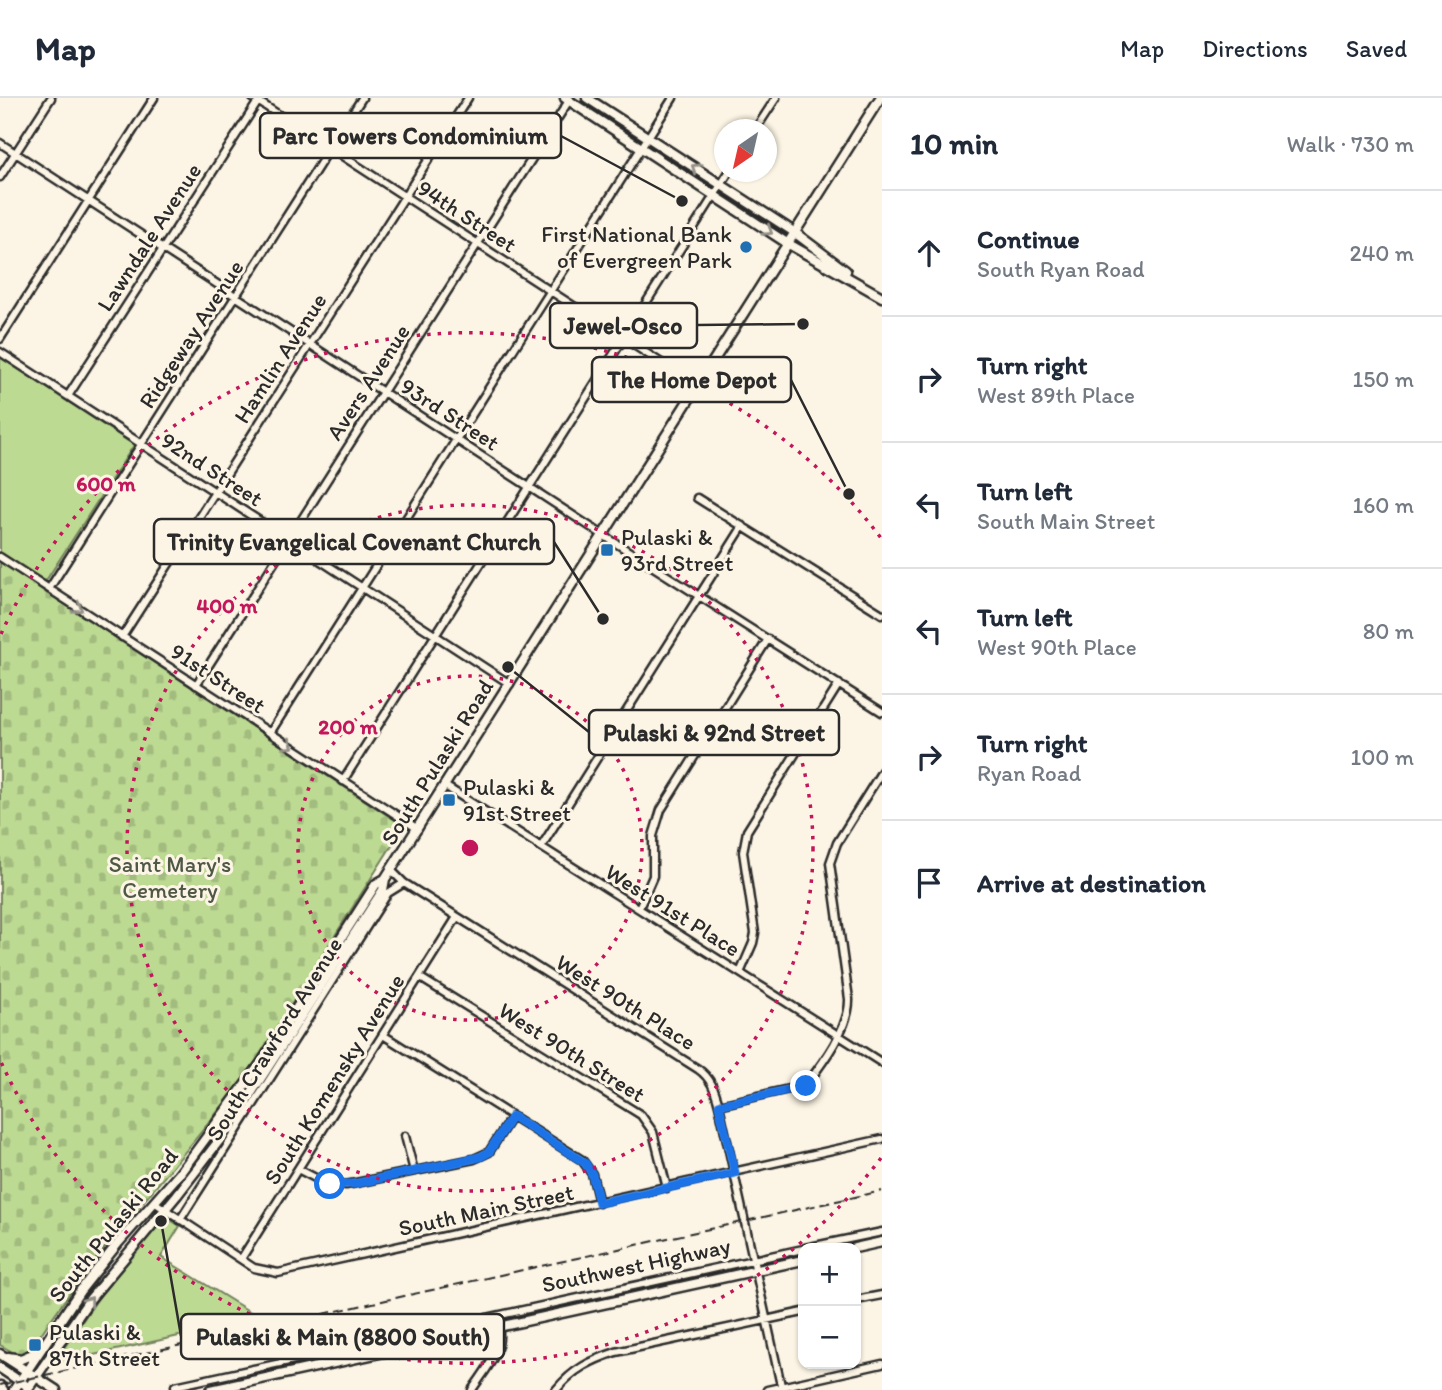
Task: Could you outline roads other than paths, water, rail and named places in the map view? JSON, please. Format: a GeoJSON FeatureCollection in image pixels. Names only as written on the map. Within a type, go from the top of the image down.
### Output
{"type":"FeatureCollection","features":[{"type":"Feature","properties":{"kind":"main road"},"geometry":{"type":"LineString","coordinates":[[587,98],[794,232],[871,290]]}},
{"type":"Feature","properties":{"kind":"main road","name":"South Pulaski Road"},"geometry":{"type":"LineString","coordinates":[[30,1389],[90,1299],[203,1162],[240,1111],[383,890],[385,879],[880,98]]}},
{"type":"Feature","properties":{"kind":"main road"},"geometry":{"type":"LineString","coordinates":[[568,99],[787,243],[882,297]]}},
{"type":"Feature","properties":{"kind":"main road","name":"South Pulaski Road"},"geometry":{"type":"LineString","coordinates":[[14,1390],[93,1275],[203,1144],[254,1073],[376,884],[385,879]]}},
{"type":"Feature","properties":{"kind":"main road"},"geometry":{"type":"LineString","coordinates":[[861,1247],[882,1242]]}},
{"type":"Feature","properties":{"kind":"main road","name":"Southwest Highway"},"geometry":{"type":"LineString","coordinates":[[211,1390],[798,1261]]}},
{"type":"Feature","properties":{"kind":"main road"},"geometry":{"type":"LineString","coordinates":[[0,1354],[21,1359],[41,1349]]}},
{"type":"Feature","properties":{"kind":"main road"},"geometry":{"type":"LineString","coordinates":[[0,1354],[56,1390]]}},
{"type":"Feature","properties":{"kind":"main road"},"geometry":{"type":"LineString","coordinates":[[0,1368],[30,1389]]}},
{"type":"Feature","properties":{"kind":"street"},"geometry":{"type":"LineString","coordinates":[[0,177],[51,98]]}},
{"type":"Feature","properties":{"kind":"street"},"geometry":{"type":"LineString","coordinates":[[0,339],[155,98]]}},
{"type":"Feature","properties":{"kind":"street","name":"Ridgeway Avenue"},"geometry":{"type":"LineString","coordinates":[[49,589],[362,98]]}},
{"type":"Feature","properties":{"kind":"street","name":"Hamlin Avenue"},"geometry":{"type":"LineString","coordinates":[[122,636],[468,98]]}},
{"type":"Feature","properties":{"kind":"street"},"geometry":{"type":"LineString","coordinates":[[270,733],[673,98]]}},
{"type":"Feature","properties":{"kind":"street"},"geometry":{"type":"LineString","coordinates":[[762,119],[776,98]]}},
{"type":"Feature","properties":{"kind":"street","name":"94th Street"},"geometry":{"type":"LineString","coordinates":[[257,99],[697,386]]}},
{"type":"Feature","properties":{"kind":"street","name":"Lawndale Avenue"},"geometry":{"type":"LineString","coordinates":[[68,396],[257,99]]}},
{"type":"Feature","properties":{"kind":"street","name":"Avers Avenue"},"geometry":{"type":"LineString","coordinates":[[196,685],[568,99]]}},
{"type":"Feature","properties":{"kind":"street","name":"93rd Street"},"geometry":{"type":"LineString","coordinates":[[0,142],[603,535],[882,712]]}},
{"type":"Feature","properties":{"kind":"street"},"geometry":{"type":"LineString","coordinates":[[343,781],[723,182]]}},
{"type":"Feature","properties":{"kind":"street","name":"92nd Street"},"geometry":{"type":"LineString","coordinates":[[0,352],[510,684]]}},
{"type":"Feature","properties":{"kind":"street"},"geometry":{"type":"LineString","coordinates":[[697,498],[882,614]]}},
{"type":"Feature","properties":{"kind":"street"},"geometry":{"type":"LineString","coordinates":[[541,847],[743,526]]}},
{"type":"Feature","properties":{"kind":"street","name":"91st Street"},"geometry":{"type":"LineString","coordinates":[[0,557],[418,829]]}},
{"type":"Feature","properties":{"kind":"street"},"geometry":{"type":"LineString","coordinates":[[639,908],[653,876],[653,836],[661,810],[768,639]]}},
{"type":"Feature","properties":{"kind":"street"},"geometry":{"type":"LineString","coordinates":[[740,973],[755,933],[743,852],[747,831],[839,684]]}},
{"type":"Feature","properties":{"kind":"street"},"geometry":{"type":"LineString","coordinates":[[719,1105],[806,1086],[846,1020],[849,999],[830,863],[837,843],[882,771]]}},
{"type":"Feature","properties":{"kind":"street","name":"West 91st Place"},"geometry":{"type":"LineString","coordinates":[[445,786],[882,1063]]}},
{"type":"Feature","properties":{"kind":"street","name":"West 90th Place"},"geometry":{"type":"LineString","coordinates":[[391,870],[404,883],[704,1072],[715,1089],[719,1105],[782,1388]]}},
{"type":"Feature","properties":{"kind":"street","name":"West 90th Place"},"geometry":{"type":"LineString","coordinates":[[385,879],[404,883]]}},
{"type":"Feature","properties":{"kind":"street","name":"South Crawford Avenue"},"geometry":{"type":"LineString","coordinates":[[180,1220],[388,893],[404,883]]}},
{"type":"Feature","properties":{"kind":"street","name":"South Komensky Avenue"},"geometry":{"type":"LineString","coordinates":[[240,1259],[457,917]]}},
{"type":"Feature","properties":{"kind":"street","name":"West 90th Street"},"geometry":{"type":"LineString","coordinates":[[419,977],[641,1115],[653,1132],[667,1188]]}},
{"type":"Feature","properties":{"kind":"street"},"geometry":{"type":"LineString","coordinates":[[383,1035],[585,1163],[592,1174],[599,1203]]}},
{"type":"Feature","properties":{"kind":"street"},"geometry":{"type":"LineString","coordinates":[[298,1169],[321,1181],[338,1185],[354,1184],[485,1155],[512,1116]]}},
{"type":"Feature","properties":{"kind":"street"},"geometry":{"type":"LineString","coordinates":[[405,1136],[414,1171]]}},
{"type":"Feature","properties":{"kind":"street","name":"South Main Street"},"geometry":{"type":"LineString","coordinates":[[154,1202],[240,1259],[262,1271],[278,1273],[882,1139]]}},
{"type":"Feature","properties":{"kind":"street","name":"Southwest Highway"},"geometry":{"type":"LineString","coordinates":[[828,1243],[882,1232]]}},
{"type":"Feature","properties":{"kind":"street","name":"Southwest Highway"},"geometry":{"type":"LineString","coordinates":[[177,1390],[175,1386],[798,1249]]}},
{"type":"Feature","properties":{"kind":"street"},"geometry":{"type":"LineString","coordinates":[[861,1299],[882,1294]]}},
{"type":"Feature","properties":{"kind":"street"},"geometry":{"type":"LineString","coordinates":[[556,1390],[577,1368],[616,1352],[798,1313]]}},
{"type":"Feature","properties":{"kind":"street"},"geometry":{"type":"LineString","coordinates":[[476,1320],[478,1330]]}},
{"type":"Feature","properties":{"kind":"street"},"geometry":{"type":"LineString","coordinates":[[472,1390],[499,1347],[498,1326]]}},
{"type":"Feature","properties":{"kind":"street"},"geometry":{"type":"LineString","coordinates":[[767,1390],[882,1364]]}},
{"type":"Feature","properties":{"kind":"railway"},"geometry":{"type":"LineString","coordinates":[[0,1385],[882,1191]]}},
{"type":"Feature","properties":{"kind":"place","name":"Parc Towers Condominium"},"geometry":{"type":"Point","coordinates":[682,201]}},
{"type":"Feature","properties":{"kind":"place","name":"First National Bank of Evergreen Park"},"geometry":{"type":"Point","coordinates":[746,247]}},
{"type":"Feature","properties":{"kind":"place","name":"Jewel-Osco"},"geometry":{"type":"Point","coordinates":[803,324]}},
{"type":"Feature","properties":{"kind":"place","name":"The Home Depot"},"geometry":{"type":"Point","coordinates":[849,494]}},
{"type":"Feature","properties":{"kind":"place","name":"Pulaski & 93rd Street"},"geometry":{"type":"Point","coordinates":[607,550]}},
{"type":"Feature","properties":{"kind":"place","name":"Trinity Evangelical Covenant Church"},"geometry":{"type":"Point","coordinates":[603,619]}},
{"type":"Feature","properties":{"kind":"place","name":"Pulaski & 92nd Street"},"geometry":{"type":"Point","coordinates":[508,667]}},
{"type":"Feature","properties":{"kind":"place","name":"Pulaski & 91st Street"},"geometry":{"type":"Point","coordinates":[449,800]}},
{"type":"Feature","properties":{"kind":"place","name":"Pulaski & Main (8800 South)"},"geometry":{"type":"Point","coordinates":[161,1221]}},
{"type":"Feature","properties":{"kind":"place","name":"Pulaski & 87th Street"},"geometry":{"type":"Point","coordinates":[35,1345]}},
{"type":"Feature","properties":{"kind":"park label","name":"Saint Mary's Cemetery"},"geometry":{"type":"Point","coordinates":[170,877]}}]}
